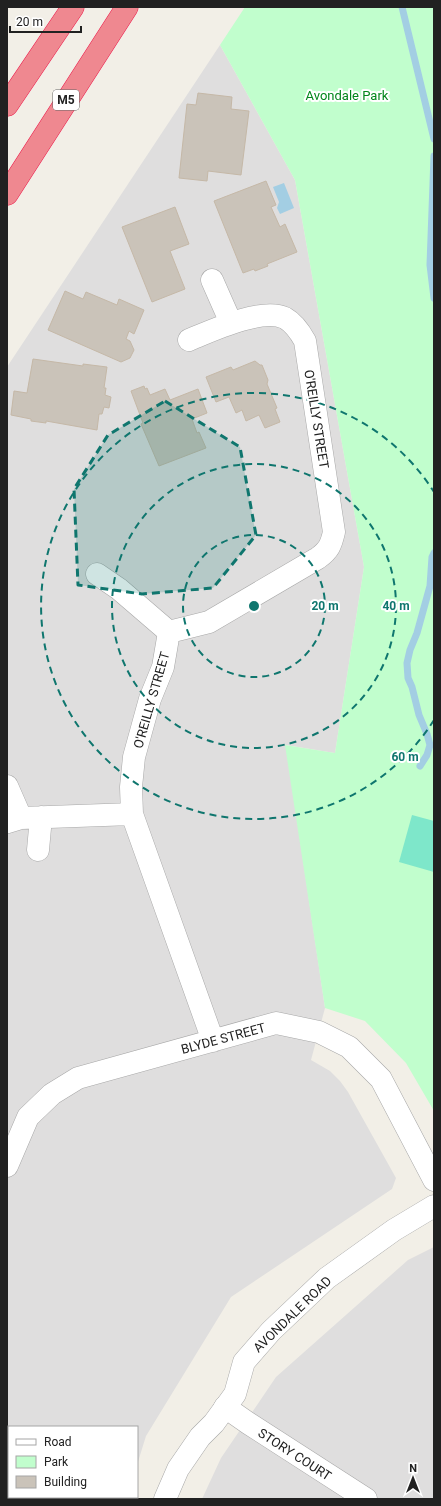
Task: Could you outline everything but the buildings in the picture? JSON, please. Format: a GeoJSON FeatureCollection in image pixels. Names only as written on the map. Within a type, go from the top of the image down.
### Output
{"type":"FeatureCollection","features":[{"type":"Feature","properties":{"kind":"highway"},"geometry":{"type":"LineString","coordinates":[[7,105],[73,7]]}},
{"type":"Feature","properties":{"kind":"highway","name":"M5"},"geometry":{"type":"LineString","coordinates":[[7,194],[127,7]]}},
{"type":"Feature","properties":{"kind":"street"},"geometry":{"type":"LineString","coordinates":[[212,280],[231,323]]}},
{"type":"Feature","properties":{"kind":"street","name":"O'REILLY STREET"},"geometry":{"type":"LineString","coordinates":[[189,340],[231,323],[262,316],[285,318],[298,328],[306,341],[334,532],[327,551],[318,558],[209,622],[169,632],[163,667],[150,699],[134,757],[131,787],[132,814],[213,1041]]}},
{"type":"Feature","properties":{"kind":"street"},"geometry":{"type":"LineString","coordinates":[[97,574],[118,589],[169,632]]}},
{"type":"Feature","properties":{"kind":"street"},"geometry":{"type":"LineString","coordinates":[[7,786],[38,850]]}},
{"type":"Feature","properties":{"kind":"street"},"geometry":{"type":"LineString","coordinates":[[23,819],[132,814]]}},
{"type":"Feature","properties":{"kind":"street","name":"BLYDE STREET"},"geometry":{"type":"LineString","coordinates":[[7,1166],[28,1117],[52,1094],[78,1078],[276,1023],[319,1032],[349,1047],[380,1079],[434,1180]]}},
{"type":"Feature","properties":{"kind":"street","name":"AVONDALE ROAD"},"geometry":{"type":"LineString","coordinates":[[165,1499],[178,1469],[200,1437],[214,1423],[235,1394],[244,1362],[271,1331],[327,1278],[394,1230],[434,1206]]}},
{"type":"Feature","properties":{"kind":"street","name":"STORY COURT"},"geometry":{"type":"LineString","coordinates":[[225,1407],[248,1424],[366,1499]]}},
{"type":"Feature","properties":{"kind":"highlighted area"},"geometry":{"type":"Polygon","coordinates":[[[165,401],[240,447],[256,535],[213,588],[142,594],[78,585],[74,489],[108,435],[165,401]]]}},
{"type":"Feature","properties":{"kind":"shaded area"},"geometry":{"type":"Polygon","coordinates":[[[220,45],[295,180],[364,567],[335,753],[286,745],[325,1008],[311,1060],[330,1071],[348,1092],[396,1178],[392,1189],[231,1297],[146,1436],[138,1462],[138,1426],[8,1426],[8,1498],[126,1499],[7,1499],[7,367],[220,45]]]}},
{"type":"Feature","properties":{"kind":"shaded area"},"geometry":{"type":"Polygon","coordinates":[[[434,1247],[434,1499],[202,1499],[221,1458],[276,1377],[408,1260],[434,1247]]]}},
{"type":"Feature","properties":{"kind":"green space","name":"Avondale Park"},"geometry":{"type":"Polygon","coordinates":[[[245,7],[434,7],[434,1111],[406,1063],[365,1021],[325,1008],[285,745],[335,753],[364,567],[295,180],[220,45],[245,7]]]}},
{"type":"Feature","properties":{"kind":"green space"},"geometry":{"type":"Polygon","coordinates":[[[412,815],[434,821],[434,872],[399,862],[412,815]]]}},
{"type":"Feature","properties":{"kind":"water"},"geometry":{"type":"Polygon","coordinates":[[[284,183],[294,208],[280,214],[277,208],[279,202],[273,187],[284,183]]]}},
{"type":"Feature","properties":{"kind":"waterway"},"geometry":{"type":"LineString","coordinates":[[402,7],[434,139]]}},
{"type":"Feature","properties":{"kind":"waterway"},"geometry":{"type":"LineString","coordinates":[[434,156],[430,265],[434,298]]}},
{"type":"Feature","properties":{"kind":"waterway"},"geometry":{"type":"LineString","coordinates":[[420,766],[427,755],[430,745],[408,678],[407,663],[430,586],[432,557],[434,553]]}}]}
